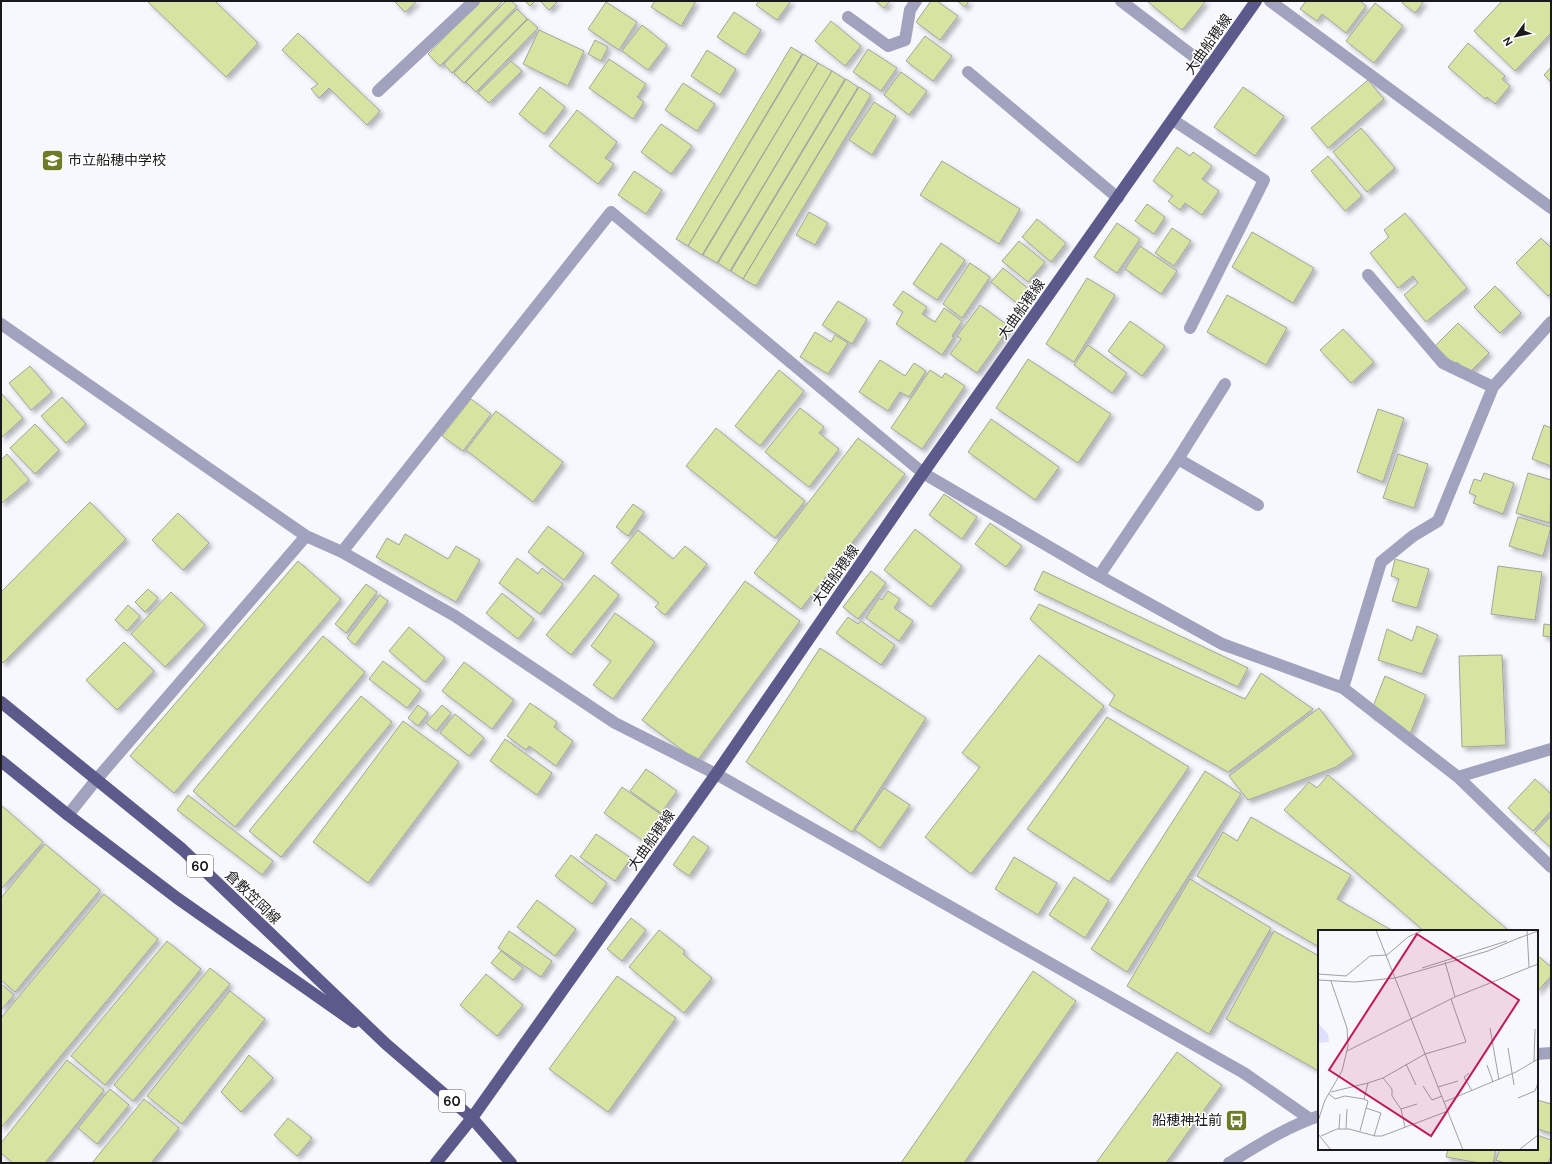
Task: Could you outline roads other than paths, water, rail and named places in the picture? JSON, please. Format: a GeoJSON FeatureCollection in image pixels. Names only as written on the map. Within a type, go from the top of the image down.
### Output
{"type":"FeatureCollection","features":[{"type":"Feature","properties":{"kind":"main road","name":"大曲船穂線"},"geometry":{"type":"LineString","coordinates":[[436,1163],[472,1118],[716,774],[923,473],[1256,1]]}},
{"type":"Feature","properties":{"kind":"main road","name":"倉敷笠岡線"},"geometry":{"type":"LineString","coordinates":[[1,702],[182,849],[386,1044],[472,1118],[511,1163]]}},
{"type":"Feature","properties":{"kind":"main road","name":"倉敷笠岡線"},"geometry":{"type":"LineString","coordinates":[[1,760],[68,815],[177,898],[386,1044]]}},
{"type":"Feature","properties":{"kind":"street"},"geometry":{"type":"LineString","coordinates":[[378,91],[474,1]]}},
{"type":"Feature","properties":{"kind":"street"},"geometry":{"type":"LineString","coordinates":[[848,17],[888,46],[905,40],[910,10],[916,1]]}},
{"type":"Feature","properties":{"kind":"street"},"geometry":{"type":"LineString","coordinates":[[1122,1],[1209,68]]}},
{"type":"Feature","properties":{"kind":"street"},"geometry":{"type":"LineString","coordinates":[[1270,1],[1551,208]]}},
{"type":"Feature","properties":{"kind":"street"},"geometry":{"type":"LineString","coordinates":[[968,72],[1118,198]]}},
{"type":"Feature","properties":{"kind":"street"},"geometry":{"type":"LineString","coordinates":[[1173,120],[1264,180],[1190,328]]}},
{"type":"Feature","properties":{"kind":"street"},"geometry":{"type":"LineString","coordinates":[[342,552],[612,212],[923,473],[1099,576],[1222,644],[1342,688],[1458,777],[1551,867]]}},
{"type":"Feature","properties":{"kind":"street"},"geometry":{"type":"LineString","coordinates":[[1368,275],[1443,363],[1493,387]]}},
{"type":"Feature","properties":{"kind":"street"},"geometry":{"type":"LineString","coordinates":[[1342,688],[1381,562],[1413,536],[1438,521],[1493,387],[1551,322]]}},
{"type":"Feature","properties":{"kind":"street"},"geometry":{"type":"LineString","coordinates":[[1,324],[306,536],[342,552],[455,616],[615,723],[716,774],[1244,1073],[1314,1117]]}},
{"type":"Feature","properties":{"kind":"street"},"geometry":{"type":"LineString","coordinates":[[1099,576],[1178,459],[1225,384]]}},
{"type":"Feature","properties":{"kind":"street"},"geometry":{"type":"LineString","coordinates":[[1178,459],[1258,505]]}},
{"type":"Feature","properties":{"kind":"street"},"geometry":{"type":"LineString","coordinates":[[68,815],[96,780],[306,536]]}},
{"type":"Feature","properties":{"kind":"street"},"geometry":{"type":"LineString","coordinates":[[1458,777],[1551,749]]}},
{"type":"Feature","properties":{"kind":"street"},"geometry":{"type":"LineString","coordinates":[[1538,1054],[1551,1053]]}},
{"type":"Feature","properties":{"kind":"street"},"geometry":{"type":"LineString","coordinates":[[1229,1163],[1261,1144],[1314,1117]]}},
{"type":"Feature","properties":{"kind":"place","name":"市立船穂中学校"},"geometry":{"type":"Point","coordinates":[53,160]}},
{"type":"Feature","properties":{"kind":"place","name":"船穂神社前"},"geometry":{"type":"Point","coordinates":[1237,1120]}}]}
